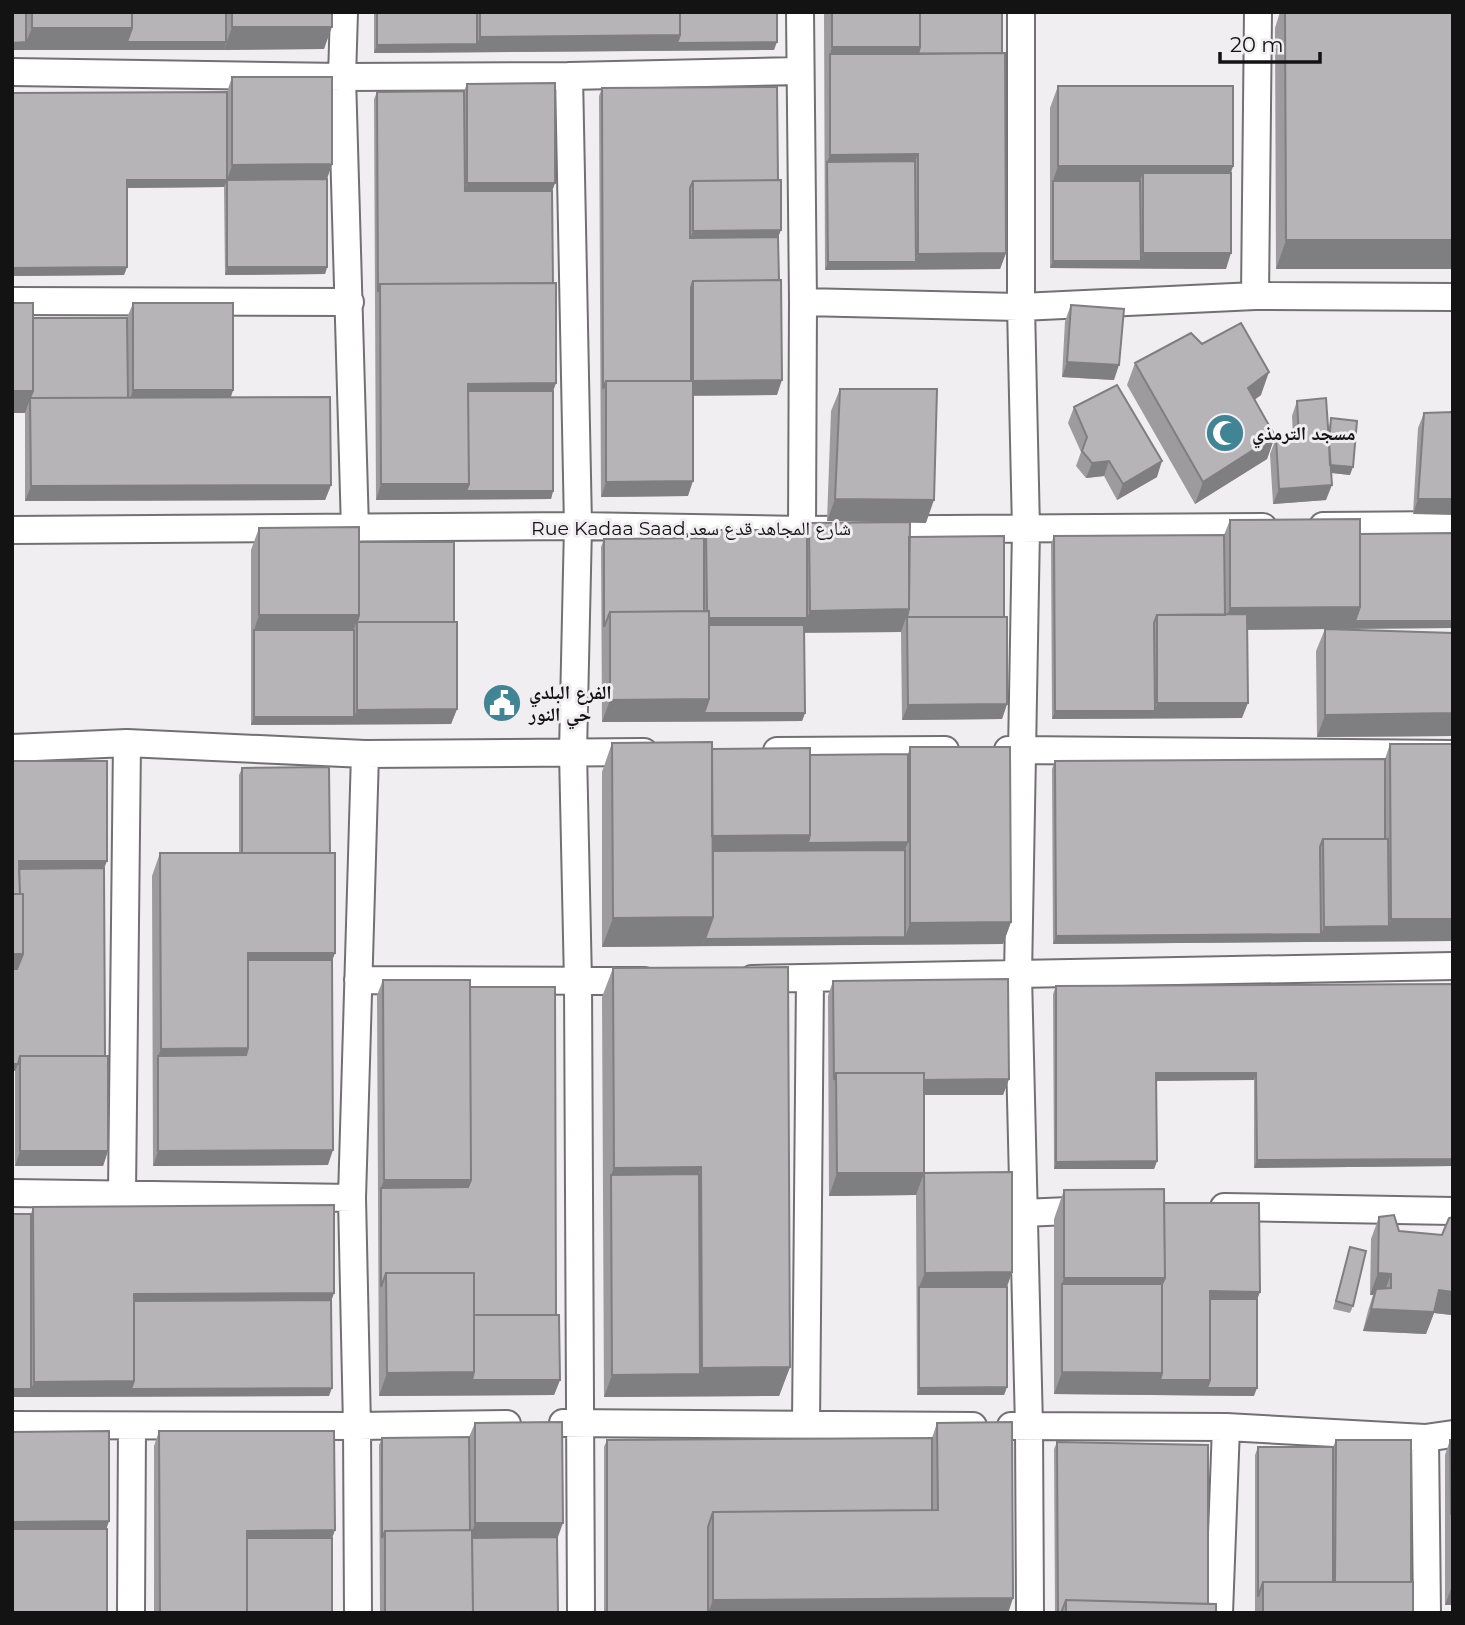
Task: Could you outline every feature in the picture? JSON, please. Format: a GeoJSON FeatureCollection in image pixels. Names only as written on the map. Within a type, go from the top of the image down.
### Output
{"type":"FeatureCollection","features":[{"type":"Feature","properties":{"kind":"street"},"geometry":{"type":"LineString","coordinates":[[344,12],[342,77],[355,528]]}},
{"type":"Feature","properties":{"kind":"street"},"geometry":{"type":"LineString","coordinates":[[800,12],[802,530]]}},
{"type":"Feature","properties":{"kind":"street"},"geometry":{"type":"LineString","coordinates":[[1021,12],[1021,307],[1026,529],[1018,976],[1029,1426],[1030,1613]]}},
{"type":"Feature","properties":{"kind":"street"},"geometry":{"type":"LineString","coordinates":[[1255,296],[1258,12]]}},
{"type":"Feature","properties":{"kind":"street"},"geometry":{"type":"LineString","coordinates":[[12,72],[342,77],[800,71]]}},
{"type":"Feature","properties":{"kind":"street"},"geometry":{"type":"LineString","coordinates":[[569,76],[578,526],[573,752],[578,982],[581,1613]]}},
{"type":"Feature","properties":{"kind":"street"},"geometry":{"type":"LineString","coordinates":[[803,302],[1021,307],[1255,296],[1453,297]]}},
{"type":"Feature","properties":{"kind":"street"},"geometry":{"type":"LineString","coordinates":[[12,301],[349,302]]}},
{"type":"Feature","properties":{"kind":"street","name":"Rue Kadaa Saad,شارع المجاهد قدع سعد"},"geometry":{"type":"LineString","coordinates":[[12,530],[578,526],[802,530],[1453,525]]}},
{"type":"Feature","properties":{"kind":"street"},"geometry":{"type":"LineString","coordinates":[[12,748],[127,743],[365,754],[669,752]]}},
{"type":"Feature","properties":{"kind":"street"},"geometry":{"type":"LineString","coordinates":[[122,1194],[127,743]]}},
{"type":"Feature","properties":{"kind":"street"},"geometry":{"type":"LineString","coordinates":[[750,751],[1023,750],[1453,754]]}},
{"type":"Feature","properties":{"kind":"street"},"geometry":{"type":"LineString","coordinates":[[358,1613],[352,1198],[365,754]]}},
{"type":"Feature","properties":{"kind":"street"},"geometry":{"type":"LineString","coordinates":[[728,980],[1453,966]]}},
{"type":"Feature","properties":{"kind":"street"},"geometry":{"type":"LineString","coordinates":[[806,1426],[810,979]]}},
{"type":"Feature","properties":{"kind":"street"},"geometry":{"type":"LineString","coordinates":[[358,980],[674,980]]}},
{"type":"Feature","properties":{"kind":"street"},"geometry":{"type":"LineString","coordinates":[[12,1193],[352,1198]]}},
{"type":"Feature","properties":{"kind":"street"},"geometry":{"type":"LineString","coordinates":[[1203,1207],[1453,1211]]}},
{"type":"Feature","properties":{"kind":"street"},"geometry":{"type":"LineString","coordinates":[[1023,1213],[1120,1209]]}},
{"type":"Feature","properties":{"kind":"street"},"geometry":{"type":"LineString","coordinates":[[12,1425],[357,1426],[580,1423],[1226,1427],[1425,1438],[1453,1434]]}},
{"type":"Feature","properties":{"kind":"street"},"geometry":{"type":"LineString","coordinates":[[131,1613],[132,1426]]}},
{"type":"Feature","properties":{"kind":"street"},"geometry":{"type":"LineString","coordinates":[[1219,1613],[1226,1427]]}},
{"type":"Feature","properties":{"kind":"street"},"geometry":{"type":"LineString","coordinates":[[1425,1438],[1427,1613]]}},
{"type":"Feature","properties":{"kind":"building"},"geometry":{"type":"Polygon","coordinates":[[[12,12],[26,12],[26,42],[12,43],[12,12]]]}},
{"type":"Feature","properties":{"kind":"building"},"geometry":{"type":"Polygon","coordinates":[[[32,12],[132,12],[132,28],[32,28],[32,12]]]}},
{"type":"Feature","properties":{"kind":"building"},"geometry":{"type":"Polygon","coordinates":[[[132,12],[226,12],[226,42],[127,42],[132,28],[132,12]]]}},
{"type":"Feature","properties":{"kind":"building"},"geometry":{"type":"Polygon","coordinates":[[[232,12],[332,12],[332,27],[232,27],[232,12]]]}},
{"type":"Feature","properties":{"kind":"building"},"geometry":{"type":"Polygon","coordinates":[[[377,12],[477,12],[477,44],[377,45],[377,12]]]}},
{"type":"Feature","properties":{"kind":"building"},"geometry":{"type":"Polygon","coordinates":[[[480,12],[680,12],[680,35],[480,37],[480,12]]]}},
{"type":"Feature","properties":{"kind":"building"},"geometry":{"type":"Polygon","coordinates":[[[680,12],[777,12],[777,42],[677,43],[680,35],[680,12]]]}},
{"type":"Feature","properties":{"kind":"building"},"geometry":{"type":"Polygon","coordinates":[[[832,12],[920,12],[920,47],[832,47],[832,12]]]}},
{"type":"Feature","properties":{"kind":"building"},"geometry":{"type":"Polygon","coordinates":[[[920,12],[1002,12],[1002,53],[918,54],[920,12]]]}},
{"type":"Feature","properties":{"kind":"building"},"geometry":{"type":"Polygon","coordinates":[[[1285,12],[1453,12],[1453,240],[1286,240],[1285,12]]]}},
{"type":"Feature","properties":{"kind":"building"},"geometry":{"type":"Polygon","coordinates":[[[1005,53],[1006,253],[918,254],[918,154],[830,155],[830,54],[1005,53]]]}},
{"type":"Feature","properties":{"kind":"building"},"geometry":{"type":"Polygon","coordinates":[[[232,77],[332,77],[332,164],[232,165],[232,77]]]}},
{"type":"Feature","properties":{"kind":"building"},"geometry":{"type":"Polygon","coordinates":[[[555,83],[555,183],[467,183],[467,84],[555,83]]]}},
{"type":"Feature","properties":{"kind":"building"},"geometry":{"type":"Polygon","coordinates":[[[1058,86],[1233,86],[1233,166],[1058,166],[1058,86]]]}},
{"type":"Feature","properties":{"kind":"building"},"geometry":{"type":"Polygon","coordinates":[[[777,87],[778,180],[693,181],[690,188],[690,238],[778,237],[779,280],[693,281],[691,381],[606,381],[603,389],[602,88],[777,87]]]}},
{"type":"Feature","properties":{"kind":"building"},"geometry":{"type":"Polygon","coordinates":[[[464,91],[465,191],[552,191],[553,283],[380,284],[378,292],[377,92],[464,91]]]}},
{"type":"Feature","properties":{"kind":"building"},"geometry":{"type":"Polygon","coordinates":[[[227,92],[227,180],[127,180],[127,267],[12,268],[12,93],[227,92]]]}},
{"type":"Feature","properties":{"kind":"building"},"geometry":{"type":"Polygon","coordinates":[[[915,161],[916,262],[828,262],[827,162],[915,161]]]}},
{"type":"Feature","properties":{"kind":"building"},"geometry":{"type":"Polygon","coordinates":[[[1143,173],[1231,173],[1231,253],[1143,253],[1143,173]]]}},
{"type":"Feature","properties":{"kind":"building"},"geometry":{"type":"Polygon","coordinates":[[[327,179],[327,267],[227,267],[227,180],[327,179]]]}},
{"type":"Feature","properties":{"kind":"building"},"geometry":{"type":"Polygon","coordinates":[[[781,180],[781,230],[693,231],[693,181],[781,180]]]}},
{"type":"Feature","properties":{"kind":"building"},"geometry":{"type":"Polygon","coordinates":[[[1053,181],[1140,181],[1141,261],[1053,261],[1053,181]]]}},
{"type":"Feature","properties":{"kind":"building"},"geometry":{"type":"Polygon","coordinates":[[[781,280],[782,380],[693,381],[693,281],[781,280]]]}},
{"type":"Feature","properties":{"kind":"building"},"geometry":{"type":"Polygon","coordinates":[[[556,283],[556,383],[468,384],[469,484],[381,484],[380,284],[556,283]]]}},
{"type":"Feature","properties":{"kind":"building"},"geometry":{"type":"Polygon","coordinates":[[[12,303],[33,303],[33,391],[12,391],[12,303]]]}},
{"type":"Feature","properties":{"kind":"building"},"geometry":{"type":"Polygon","coordinates":[[[133,303],[233,303],[233,390],[133,390],[133,303]]]}},
{"type":"Feature","properties":{"kind":"building"},"geometry":{"type":"Polygon","coordinates":[[[1071,305],[1124,309],[1119,365],[1067,362],[1071,305]]]}},
{"type":"Feature","properties":{"kind":"building"},"geometry":{"type":"Polygon","coordinates":[[[33,318],[127,318],[128,398],[30,398],[33,391],[33,318]]]}},
{"type":"Feature","properties":{"kind":"building"},"geometry":{"type":"Polygon","coordinates":[[[1241,323],[1269,372],[1248,388],[1275,436],[1203,482],[1135,363],[1191,333],[1202,344],[1241,323]]]}},
{"type":"Feature","properties":{"kind":"building"},"geometry":{"type":"Polygon","coordinates":[[[606,381],[693,381],[693,481],[606,482],[606,381]]]}},
{"type":"Feature","properties":{"kind":"building"},"geometry":{"type":"Polygon","coordinates":[[[1117,385],[1162,461],[1123,484],[1109,461],[1092,463],[1082,451],[1087,437],[1074,407],[1117,385]]]}},
{"type":"Feature","properties":{"kind":"building"},"geometry":{"type":"Polygon","coordinates":[[[840,389],[937,389],[934,500],[835,499],[840,389]]]}},
{"type":"Feature","properties":{"kind":"building"},"geometry":{"type":"Polygon","coordinates":[[[468,391],[553,391],[553,491],[466,491],[469,484],[468,391]]]}},
{"type":"Feature","properties":{"kind":"building"},"geometry":{"type":"Polygon","coordinates":[[[330,397],[331,485],[31,486],[30,398],[330,397]]]}},
{"type":"Feature","properties":{"kind":"building"},"geometry":{"type":"Polygon","coordinates":[[[1326,398],[1332,485],[1279,489],[1276,438],[1299,437],[1297,401],[1326,398]]]}},
{"type":"Feature","properties":{"kind":"building"},"geometry":{"type":"Polygon","coordinates":[[[1453,412],[1453,499],[1418,499],[1424,413],[1453,412]]]}},
{"type":"Feature","properties":{"kind":"building"},"geometry":{"type":"Polygon","coordinates":[[[1331,418],[1357,421],[1353,467],[1330,465],[1331,418]]]}},
{"type":"Feature","properties":{"kind":"building"},"geometry":{"type":"Polygon","coordinates":[[[1360,519],[1360,607],[1230,608],[1230,520],[1360,519]]]}},
{"type":"Feature","properties":{"kind":"building"},"geometry":{"type":"Polygon","coordinates":[[[910,522],[909,609],[810,611],[809,523],[910,522]]]}},
{"type":"Feature","properties":{"kind":"building"},"geometry":{"type":"Polygon","coordinates":[[[359,527],[359,615],[259,615],[259,528],[359,527]]]}},
{"type":"Feature","properties":{"kind":"building"},"geometry":{"type":"Polygon","coordinates":[[[706,530],[807,530],[807,618],[709,618],[706,530]]]}},
{"type":"Feature","properties":{"kind":"building"},"geometry":{"type":"Polygon","coordinates":[[[1453,533],[1453,621],[1355,621],[1360,607],[1360,534],[1453,533]]]}},
{"type":"Feature","properties":{"kind":"building"},"geometry":{"type":"Polygon","coordinates":[[[1224,535],[1225,615],[1157,615],[1154,623],[1155,711],[1055,711],[1054,536],[1224,535]]]}},
{"type":"Feature","properties":{"kind":"building"},"geometry":{"type":"Polygon","coordinates":[[[1004,536],[1004,617],[907,617],[909,537],[1004,536]]]}},
{"type":"Feature","properties":{"kind":"building"},"geometry":{"type":"Polygon","coordinates":[[[704,538],[704,611],[610,612],[604,627],[604,539],[704,538]]]}},
{"type":"Feature","properties":{"kind":"building"},"geometry":{"type":"Polygon","coordinates":[[[359,542],[454,542],[454,622],[357,622],[359,542]]]}},
{"type":"Feature","properties":{"kind":"building"},"geometry":{"type":"Polygon","coordinates":[[[709,611],[709,699],[610,700],[610,612],[709,611]]]}},
{"type":"Feature","properties":{"kind":"building"},"geometry":{"type":"Polygon","coordinates":[[[1247,614],[1248,703],[1157,703],[1157,615],[1247,614]]]}},
{"type":"Feature","properties":{"kind":"building"},"geometry":{"type":"Polygon","coordinates":[[[907,617],[1007,617],[1007,704],[908,705],[907,617]]]}},
{"type":"Feature","properties":{"kind":"building"},"geometry":{"type":"Polygon","coordinates":[[[357,622],[457,622],[457,709],[357,710],[357,622]]]}},
{"type":"Feature","properties":{"kind":"building"},"geometry":{"type":"Polygon","coordinates":[[[709,625],[804,625],[805,713],[704,713],[709,699],[709,625]]]}},
{"type":"Feature","properties":{"kind":"building"},"geometry":{"type":"Polygon","coordinates":[[[1325,629],[1453,633],[1453,713],[1325,715],[1325,629]]]}},
{"type":"Feature","properties":{"kind":"building"},"geometry":{"type":"Polygon","coordinates":[[[254,630],[354,630],[354,717],[254,717],[254,630]]]}},
{"type":"Feature","properties":{"kind":"building"},"geometry":{"type":"Polygon","coordinates":[[[712,742],[713,917],[613,918],[612,743],[712,742]]]}},
{"type":"Feature","properties":{"kind":"building"},"geometry":{"type":"Polygon","coordinates":[[[1390,744],[1453,744],[1453,919],[1391,919],[1390,744]]]}},
{"type":"Feature","properties":{"kind":"building"},"geometry":{"type":"Polygon","coordinates":[[[910,747],[1010,747],[1011,922],[910,923],[910,747]]]}},
{"type":"Feature","properties":{"kind":"building"},"geometry":{"type":"Polygon","coordinates":[[[810,748],[810,835],[712,836],[712,749],[810,748]]]}},
{"type":"Feature","properties":{"kind":"building"},"geometry":{"type":"Polygon","coordinates":[[[908,754],[908,842],[808,843],[810,755],[908,754]]]}},
{"type":"Feature","properties":{"kind":"building"},"geometry":{"type":"Polygon","coordinates":[[[1385,759],[1385,839],[1323,839],[1320,847],[1321,934],[1056,936],[1055,761],[1385,759]]]}},
{"type":"Feature","properties":{"kind":"building"},"geometry":{"type":"Polygon","coordinates":[[[12,761],[107,761],[107,861],[19,861],[20,894],[12,894],[12,761]]]}},
{"type":"Feature","properties":{"kind":"building"},"geometry":{"type":"Polygon","coordinates":[[[329,767],[330,853],[242,853],[242,768],[329,767]]]}},
{"type":"Feature","properties":{"kind":"building"},"geometry":{"type":"Polygon","coordinates":[[[1323,839],[1388,839],[1389,926],[1324,927],[1323,839]]]}},
{"type":"Feature","properties":{"kind":"building"},"geometry":{"type":"Polygon","coordinates":[[[905,850],[905,937],[705,939],[713,917],[713,851],[905,850]]]}},
{"type":"Feature","properties":{"kind":"building"},"geometry":{"type":"Polygon","coordinates":[[[160,853],[335,853],[335,953],[248,953],[248,1048],[161,1049],[160,853]]]}},
{"type":"Feature","properties":{"kind":"building"},"geometry":{"type":"Polygon","coordinates":[[[104,868],[105,1056],[20,1056],[18,1064],[12,1064],[12,969],[17,969],[23,954],[23,894],[20,894],[19,869],[104,868]]]}},
{"type":"Feature","properties":{"kind":"building"},"geometry":{"type":"Polygon","coordinates":[[[12,894],[23,894],[23,954],[12,954],[12,894]]]}},
{"type":"Feature","properties":{"kind":"building"},"geometry":{"type":"Polygon","coordinates":[[[248,960],[332,960],[333,1150],[158,1151],[158,1056],[246,1055],[248,960]]]}},
{"type":"Feature","properties":{"kind":"building"},"geometry":{"type":"Polygon","coordinates":[[[788,967],[790,1367],[702,1368],[701,1167],[614,1168],[613,968],[788,967]]]}},
{"type":"Feature","properties":{"kind":"building"},"geometry":{"type":"Polygon","coordinates":[[[1008,979],[1009,1079],[924,1080],[924,1073],[836,1073],[834,1080],[833,981],[1008,979]]]}},
{"type":"Feature","properties":{"kind":"building"},"geometry":{"type":"Polygon","coordinates":[[[383,980],[470,980],[471,1180],[384,1180],[383,980]]]}},
{"type":"Feature","properties":{"kind":"building"},"geometry":{"type":"Polygon","coordinates":[[[1453,984],[1453,1159],[1257,1160],[1256,1073],[1156,1073],[1157,1161],[1056,1162],[1056,986],[1453,984]]]}},
{"type":"Feature","properties":{"kind":"building"},"geometry":{"type":"Polygon","coordinates":[[[470,987],[555,987],[556,1315],[474,1315],[474,1273],[386,1273],[381,1287],[381,1188],[468,1187],[471,1180],[470,987]]]}},
{"type":"Feature","properties":{"kind":"building"},"geometry":{"type":"Polygon","coordinates":[[[20,1056],[108,1056],[108,1151],[20,1151],[20,1056]]]}},
{"type":"Feature","properties":{"kind":"building"},"geometry":{"type":"Polygon","coordinates":[[[836,1073],[924,1073],[924,1173],[837,1173],[836,1073]]]}},
{"type":"Feature","properties":{"kind":"building"},"geometry":{"type":"Polygon","coordinates":[[[1012,1172],[1012,1272],[925,1273],[924,1173],[1012,1172]]]}},
{"type":"Feature","properties":{"kind":"building"},"geometry":{"type":"Polygon","coordinates":[[[699,1174],[700,1374],[612,1375],[611,1175],[699,1174]]]}},
{"type":"Feature","properties":{"kind":"building"},"geometry":{"type":"Polygon","coordinates":[[[1164,1189],[1165,1278],[1064,1278],[1064,1190],[1164,1189]]]}},
{"type":"Feature","properties":{"kind":"building"},"geometry":{"type":"Polygon","coordinates":[[[1164,1203],[1259,1203],[1260,1292],[1210,1291],[1210,1380],[1160,1380],[1162,1284],[1165,1278],[1164,1203]]]}},
{"type":"Feature","properties":{"kind":"building"},"geometry":{"type":"Polygon","coordinates":[[[334,1205],[334,1293],[134,1294],[134,1381],[34,1382],[33,1207],[334,1205]]]}},
{"type":"Feature","properties":{"kind":"building"},"geometry":{"type":"Polygon","coordinates":[[[12,1214],[31,1214],[31,1389],[12,1389],[12,1214]]]}},
{"type":"Feature","properties":{"kind":"building"},"geometry":{"type":"Polygon","coordinates":[[[1394,1215],[1399,1231],[1442,1235],[1449,1218],[1453,1217],[1453,1292],[1439,1290],[1434,1312],[1371,1309],[1376,1289],[1391,1288],[1391,1274],[1378,1273],[1379,1217],[1394,1215]]]}},
{"type":"Feature","properties":{"kind":"building"},"geometry":{"type":"Polygon","coordinates":[[[1350,1247],[1366,1251],[1353,1306],[1336,1301],[1350,1247]]]}},
{"type":"Feature","properties":{"kind":"building"},"geometry":{"type":"Polygon","coordinates":[[[386,1273],[474,1273],[474,1372],[387,1373],[386,1273]]]}},
{"type":"Feature","properties":{"kind":"building"},"geometry":{"type":"Polygon","coordinates":[[[1062,1284],[1162,1284],[1162,1373],[1062,1372],[1062,1284]]]}},
{"type":"Feature","properties":{"kind":"building"},"geometry":{"type":"Polygon","coordinates":[[[919,1287],[1007,1287],[1007,1387],[919,1388],[919,1287]]]}},
{"type":"Feature","properties":{"kind":"building"},"geometry":{"type":"Polygon","coordinates":[[[1210,1299],[1257,1299],[1257,1388],[1207,1388],[1210,1380],[1210,1299]]]}},
{"type":"Feature","properties":{"kind":"building"},"geometry":{"type":"Polygon","coordinates":[[[331,1300],[332,1388],[131,1389],[134,1381],[134,1301],[331,1300]]]}},
{"type":"Feature","properties":{"kind":"building"},"geometry":{"type":"Polygon","coordinates":[[[474,1315],[559,1315],[560,1380],[472,1380],[474,1315]]]}},
{"type":"Feature","properties":{"kind":"building"},"geometry":{"type":"Polygon","coordinates":[[[562,1422],[563,1523],[475,1523],[475,1423],[562,1422]]]}},
{"type":"Feature","properties":{"kind":"building"},"geometry":{"type":"Polygon","coordinates":[[[1012,1422],[1013,1598],[713,1600],[713,1512],[938,1510],[937,1423],[1012,1422]]]}},
{"type":"Feature","properties":{"kind":"building"},"geometry":{"type":"Polygon","coordinates":[[[109,1431],[109,1521],[12,1522],[12,1432],[109,1431]]]}},
{"type":"Feature","properties":{"kind":"building"},"geometry":{"type":"Polygon","coordinates":[[[159,1431],[334,1431],[335,1530],[247,1531],[247,1613],[160,1613],[159,1431]]]}},
{"type":"Feature","properties":{"kind":"building"},"geometry":{"type":"Polygon","coordinates":[[[469,1437],[470,1530],[385,1531],[382,1538],[382,1438],[469,1437]]]}},
{"type":"Feature","properties":{"kind":"building"},"geometry":{"type":"Polygon","coordinates":[[[932,1438],[932,1510],[713,1512],[708,1527],[708,1613],[607,1613],[607,1440],[932,1438]]]}},
{"type":"Feature","properties":{"kind":"building"},"geometry":{"type":"Polygon","coordinates":[[[1336,1440],[1411,1440],[1411,1582],[1335,1582],[1336,1440]]]}},
{"type":"Feature","properties":{"kind":"building"},"geometry":{"type":"Polygon","coordinates":[[[1450,1440],[1453,1440],[1451,1515],[1450,1440]]]}},
{"type":"Feature","properties":{"kind":"building"},"geometry":{"type":"Polygon","coordinates":[[[1057,1442],[1208,1445],[1208,1604],[1066,1600],[1061,1613],[1058,1613],[1057,1442]]]}},
{"type":"Feature","properties":{"kind":"building"},"geometry":{"type":"Polygon","coordinates":[[[1258,1447],[1333,1447],[1333,1582],[1263,1582],[1258,1597],[1258,1447]]]}},
{"type":"Feature","properties":{"kind":"building"},"geometry":{"type":"Polygon","coordinates":[[[12,1529],[107,1529],[107,1613],[12,1613],[12,1529]]]}},
{"type":"Feature","properties":{"kind":"building"},"geometry":{"type":"Polygon","coordinates":[[[472,1530],[473,1613],[385,1613],[385,1531],[472,1530]]]}},
{"type":"Feature","properties":{"kind":"building"},"geometry":{"type":"Polygon","coordinates":[[[557,1537],[558,1613],[473,1613],[472,1538],[557,1537]]]}},
{"type":"Feature","properties":{"kind":"building"},"geometry":{"type":"Polygon","coordinates":[[[247,1538],[332,1538],[332,1613],[247,1613],[247,1538]]]}},
{"type":"Feature","properties":{"kind":"building"},"geometry":{"type":"Polygon","coordinates":[[[1263,1582],[1413,1582],[1413,1613],[1263,1613],[1263,1582]]]}},
{"type":"Feature","properties":{"kind":"building"},"geometry":{"type":"Polygon","coordinates":[[[1066,1600],[1216,1604],[1216,1613],[1066,1613],[1066,1600]]]}},
{"type":"Feature","properties":{"kind":"place","name":"مسجد الترمذي"},"geometry":{"type":"Point","coordinates":[1225,433]}},
{"type":"Feature","properties":{"kind":"place","name":"الفرع البلدي حي النور"},"geometry":{"type":"Point","coordinates":[502,703]}}]}
